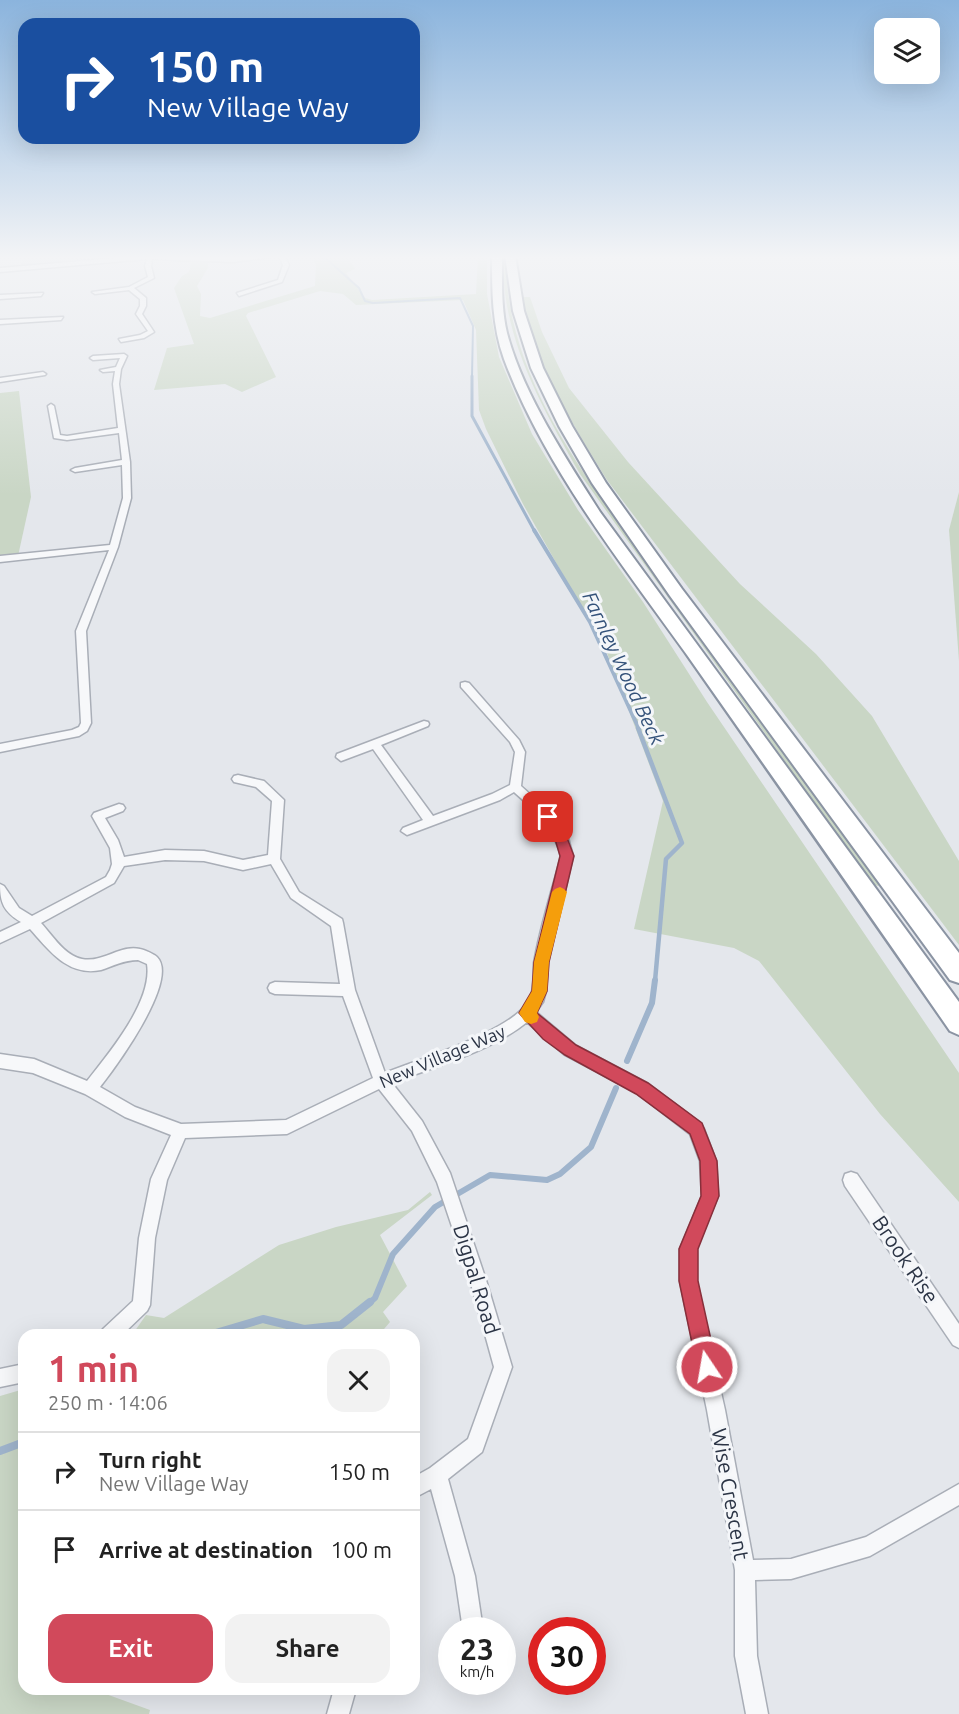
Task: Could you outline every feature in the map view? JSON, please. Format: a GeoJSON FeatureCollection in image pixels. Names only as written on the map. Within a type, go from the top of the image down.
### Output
{"type":"FeatureCollection","features":[{"type":"Feature","properties":{"kind":"highway"},"geometry":{"type":"LineString","coordinates":[[502,335],[510,360],[548,439],[593,513],[959,1023]]}},
{"type":"Feature","properties":{"kind":"highway"},"geometry":{"type":"LineString","coordinates":[[524,335],[549,394],[602,486],[656,564],[959,972]]}},
{"type":"Feature","properties":{"kind":"street"},"geometry":{"type":"LineString","coordinates":[[122,340],[146,335]]}},
{"type":"Feature","properties":{"kind":"street"},"geometry":{"type":"LineString","coordinates":[[0,748],[75,733],[83,729],[86,723],[81,631],[114,547],[128,498],[116,384],[118,369],[124,356],[93,358]]}},
{"type":"Feature","properties":{"kind":"street"},"geometry":{"type":"LineString","coordinates":[[104,370],[118,369]]}},
{"type":"Feature","properties":{"kind":"street"},"geometry":{"type":"LineString","coordinates":[[0,380],[43,374]]}},
{"type":"Feature","properties":{"kind":"street"},"geometry":{"type":"LineString","coordinates":[[51,406],[57,436],[67,438],[122,430]]}},
{"type":"Feature","properties":{"kind":"street"},"geometry":{"type":"LineString","coordinates":[[75,470],[126,462]]}},
{"type":"Feature","properties":{"kind":"street"},"geometry":{"type":"LineString","coordinates":[[0,559],[114,547]]}},
{"type":"Feature","properties":{"kind":"street"},"geometry":{"type":"LineString","coordinates":[[407,831],[515,787],[520,752],[504,727],[465,685]]}},
{"type":"Feature","properties":{"kind":"street"},"geometry":{"type":"LineString","coordinates":[[341,757],[424,724]]}},
{"type":"Feature","properties":{"kind":"street"},"geometry":{"type":"LineString","coordinates":[[375,744],[431,822]]}},
{"type":"Feature","properties":{"kind":"street"},"geometry":{"type":"LineString","coordinates":[[120,862],[165,855],[204,856],[243,865],[274,860],[278,800],[260,784],[238,779]]}},
{"type":"Feature","properties":{"kind":"street","name":"New Village Way"},"geometry":{"type":"LineString","coordinates":[[0,1061],[34,1066],[90,1089],[130,1112],[182,1131],[287,1127],[381,1081],[484,1041],[510,1027],[536,1002],[542,962],[567,856],[562,838],[548,817],[515,787]]}},
{"type":"Feature","properties":{"kind":"street"},"geometry":{"type":"LineString","coordinates":[[0,938],[110,880],[118,872],[119,856],[98,816],[119,808]]}},
{"type":"Feature","properties":{"kind":"street","name":"Digpal Road"},"geometry":{"type":"LineString","coordinates":[[274,860],[295,895],[337,923],[348,990],[381,1081],[417,1126],[444,1179],[503,1366],[475,1444],[437,1475],[420,1485]]}},
{"type":"Feature","properties":{"kind":"street"},"geometry":{"type":"LineString","coordinates":[[0,889],[15,912],[32,922],[70,961],[83,965],[102,965],[138,954],[149,958],[154,967],[153,982],[144,1011],[128,1039],[90,1089]]}},
{"type":"Feature","properties":{"kind":"street"},"geometry":{"type":"LineString","coordinates":[[275,988],[348,990]]}},
{"type":"Feature","properties":{"kind":"street","name":"Wise Crescent"},"geometry":{"type":"LineString","coordinates":[[527,1013],[570,1050],[642,1088],[696,1129],[708,1161],[710,1196],[688,1249],[688,1281],[716,1410],[745,1570],[746,1656],[757,1714]]}},
{"type":"Feature","properties":{"kind":"street"},"geometry":{"type":"LineString","coordinates":[[115,1329],[141,1305],[147,1238],[159,1179],[182,1131]]}},
{"type":"Feature","properties":{"kind":"street","name":"Brook Rise"},"geometry":{"type":"LineString","coordinates":[[850,1180],[959,1339]]}},
{"type":"Feature","properties":{"kind":"street"},"geometry":{"type":"LineString","coordinates":[[0,1378],[18,1374]]}},
{"type":"Feature","properties":{"kind":"street"},"geometry":{"type":"LineString","coordinates":[[437,1475],[465,1576],[471,1617]]}},
{"type":"Feature","properties":{"kind":"street"},"geometry":{"type":"LineString","coordinates":[[745,1570],[791,1569],[870,1546],[959,1494]]}},
{"type":"Feature","properties":{"kind":"street"},"geometry":{"type":"LineString","coordinates":[[338,1714],[343,1695]]}},
{"type":"Feature","properties":{"kind":"green space"},"geometry":{"type":"Polygon","coordinates":[[[191,335],[255,335],[276,377],[242,392],[225,384],[154,390],[167,348],[194,344],[191,335]]]}},
{"type":"Feature","properties":{"kind":"green space"},"geometry":{"type":"Polygon","coordinates":[[[476,335],[495,335],[499,357],[532,434],[578,510],[643,602],[707,702],[959,1073],[959,1202],[880,1114],[759,961],[734,948],[634,929],[663,801],[607,653],[523,504],[479,410],[476,335]]]}},
{"type":"Feature","properties":{"kind":"green space"},"geometry":{"type":"Polygon","coordinates":[[[514,335],[517,335],[533,382],[548,412],[599,495],[880,886],[873,885],[580,474],[538,396],[514,335]]]}},
{"type":"Feature","properties":{"kind":"green space"},"geometry":{"type":"Polygon","coordinates":[[[532,335],[543,335],[569,388],[628,462],[740,584],[816,654],[872,716],[959,861],[959,945],[607,480],[556,392],[532,335]]]}},
{"type":"Feature","properties":{"kind":"green space"},"geometry":{"type":"Polygon","coordinates":[[[19,391],[31,497],[18,556],[0,559],[0,393],[19,391]]]}},
{"type":"Feature","properties":{"kind":"green space"},"geometry":{"type":"Polygon","coordinates":[[[959,492],[959,661],[949,530],[959,492]]]}},
{"type":"Feature","properties":{"kind":"green space"},"geometry":{"type":"Polygon","coordinates":[[[430,1192],[432,1195],[380,1235],[407,1286],[383,1312],[390,1322],[384,1329],[136,1329],[146,1315],[164,1318],[279,1245],[336,1227],[408,1210],[430,1192]]]}},
{"type":"Feature","properties":{"kind":"green space"},"geometry":{"type":"Polygon","coordinates":[[[18,1391],[18,1695],[109,1695],[150,1710],[149,1714],[0,1714],[0,1396],[18,1391]]]}},
{"type":"Feature","properties":{"kind":"waterway"},"geometry":{"type":"LineString","coordinates":[[472,377],[473,335]]}},
{"type":"Feature","properties":{"kind":"waterway","name":"Farnley Wood Beck"},"geometry":{"type":"LineString","coordinates":[[472,377],[472,416],[535,532]]}},
{"type":"Feature","properties":{"kind":"waterway","name":"Farnley Wood Beck"},"geometry":{"type":"LineString","coordinates":[[534,530],[590,622],[639,729]]}},
{"type":"Feature","properties":{"kind":"waterway","name":"Farnley Wood Beck"},"geometry":{"type":"LineString","coordinates":[[638,728],[682,843],[666,859],[655,981]]}},
{"type":"Feature","properties":{"kind":"waterway","name":"Farnley Wood Beck"},"geometry":{"type":"LineString","coordinates":[[627,1061],[652,1003],[655,980]]}},
{"type":"Feature","properties":{"kind":"waterway","name":"Farnley Wood Beck"},"geometry":{"type":"LineString","coordinates":[[368,1304],[375,1298],[393,1254],[435,1207],[490,1175],[547,1180],[560,1174],[591,1147],[616,1088]]}},
{"type":"Feature","properties":{"kind":"waterway","name":"Farnley Wood Beck"},"geometry":{"type":"LineString","coordinates":[[304,1329],[341,1325],[370,1302]]}},
{"type":"Feature","properties":{"kind":"waterway","name":"Farnley Wood Beck"},"geometry":{"type":"LineString","coordinates":[[229,1329],[263,1319],[304,1329]]}},
{"type":"Feature","properties":{"kind":"waterway","name":"Farnley Wood Beck"},"geometry":{"type":"LineString","coordinates":[[0,1451],[18,1444]]}},
{"type":"Feature","properties":{"kind":"slow traffic"},"geometry":{"type":"LineString","coordinates":[[531,1017],[527,1013],[536,1002],[542,962],[560,892]]}},
{"type":"Feature","properties":{"kind":"route"},"geometry":{"type":"LineString","coordinates":[[548,817],[562,838],[567,856],[542,962],[539,991],[536,1002],[527,1013],[570,1050],[608,1068],[642,1088],[696,1129],[708,1161],[710,1196],[688,1249],[688,1281],[707,1367]]}}]}
